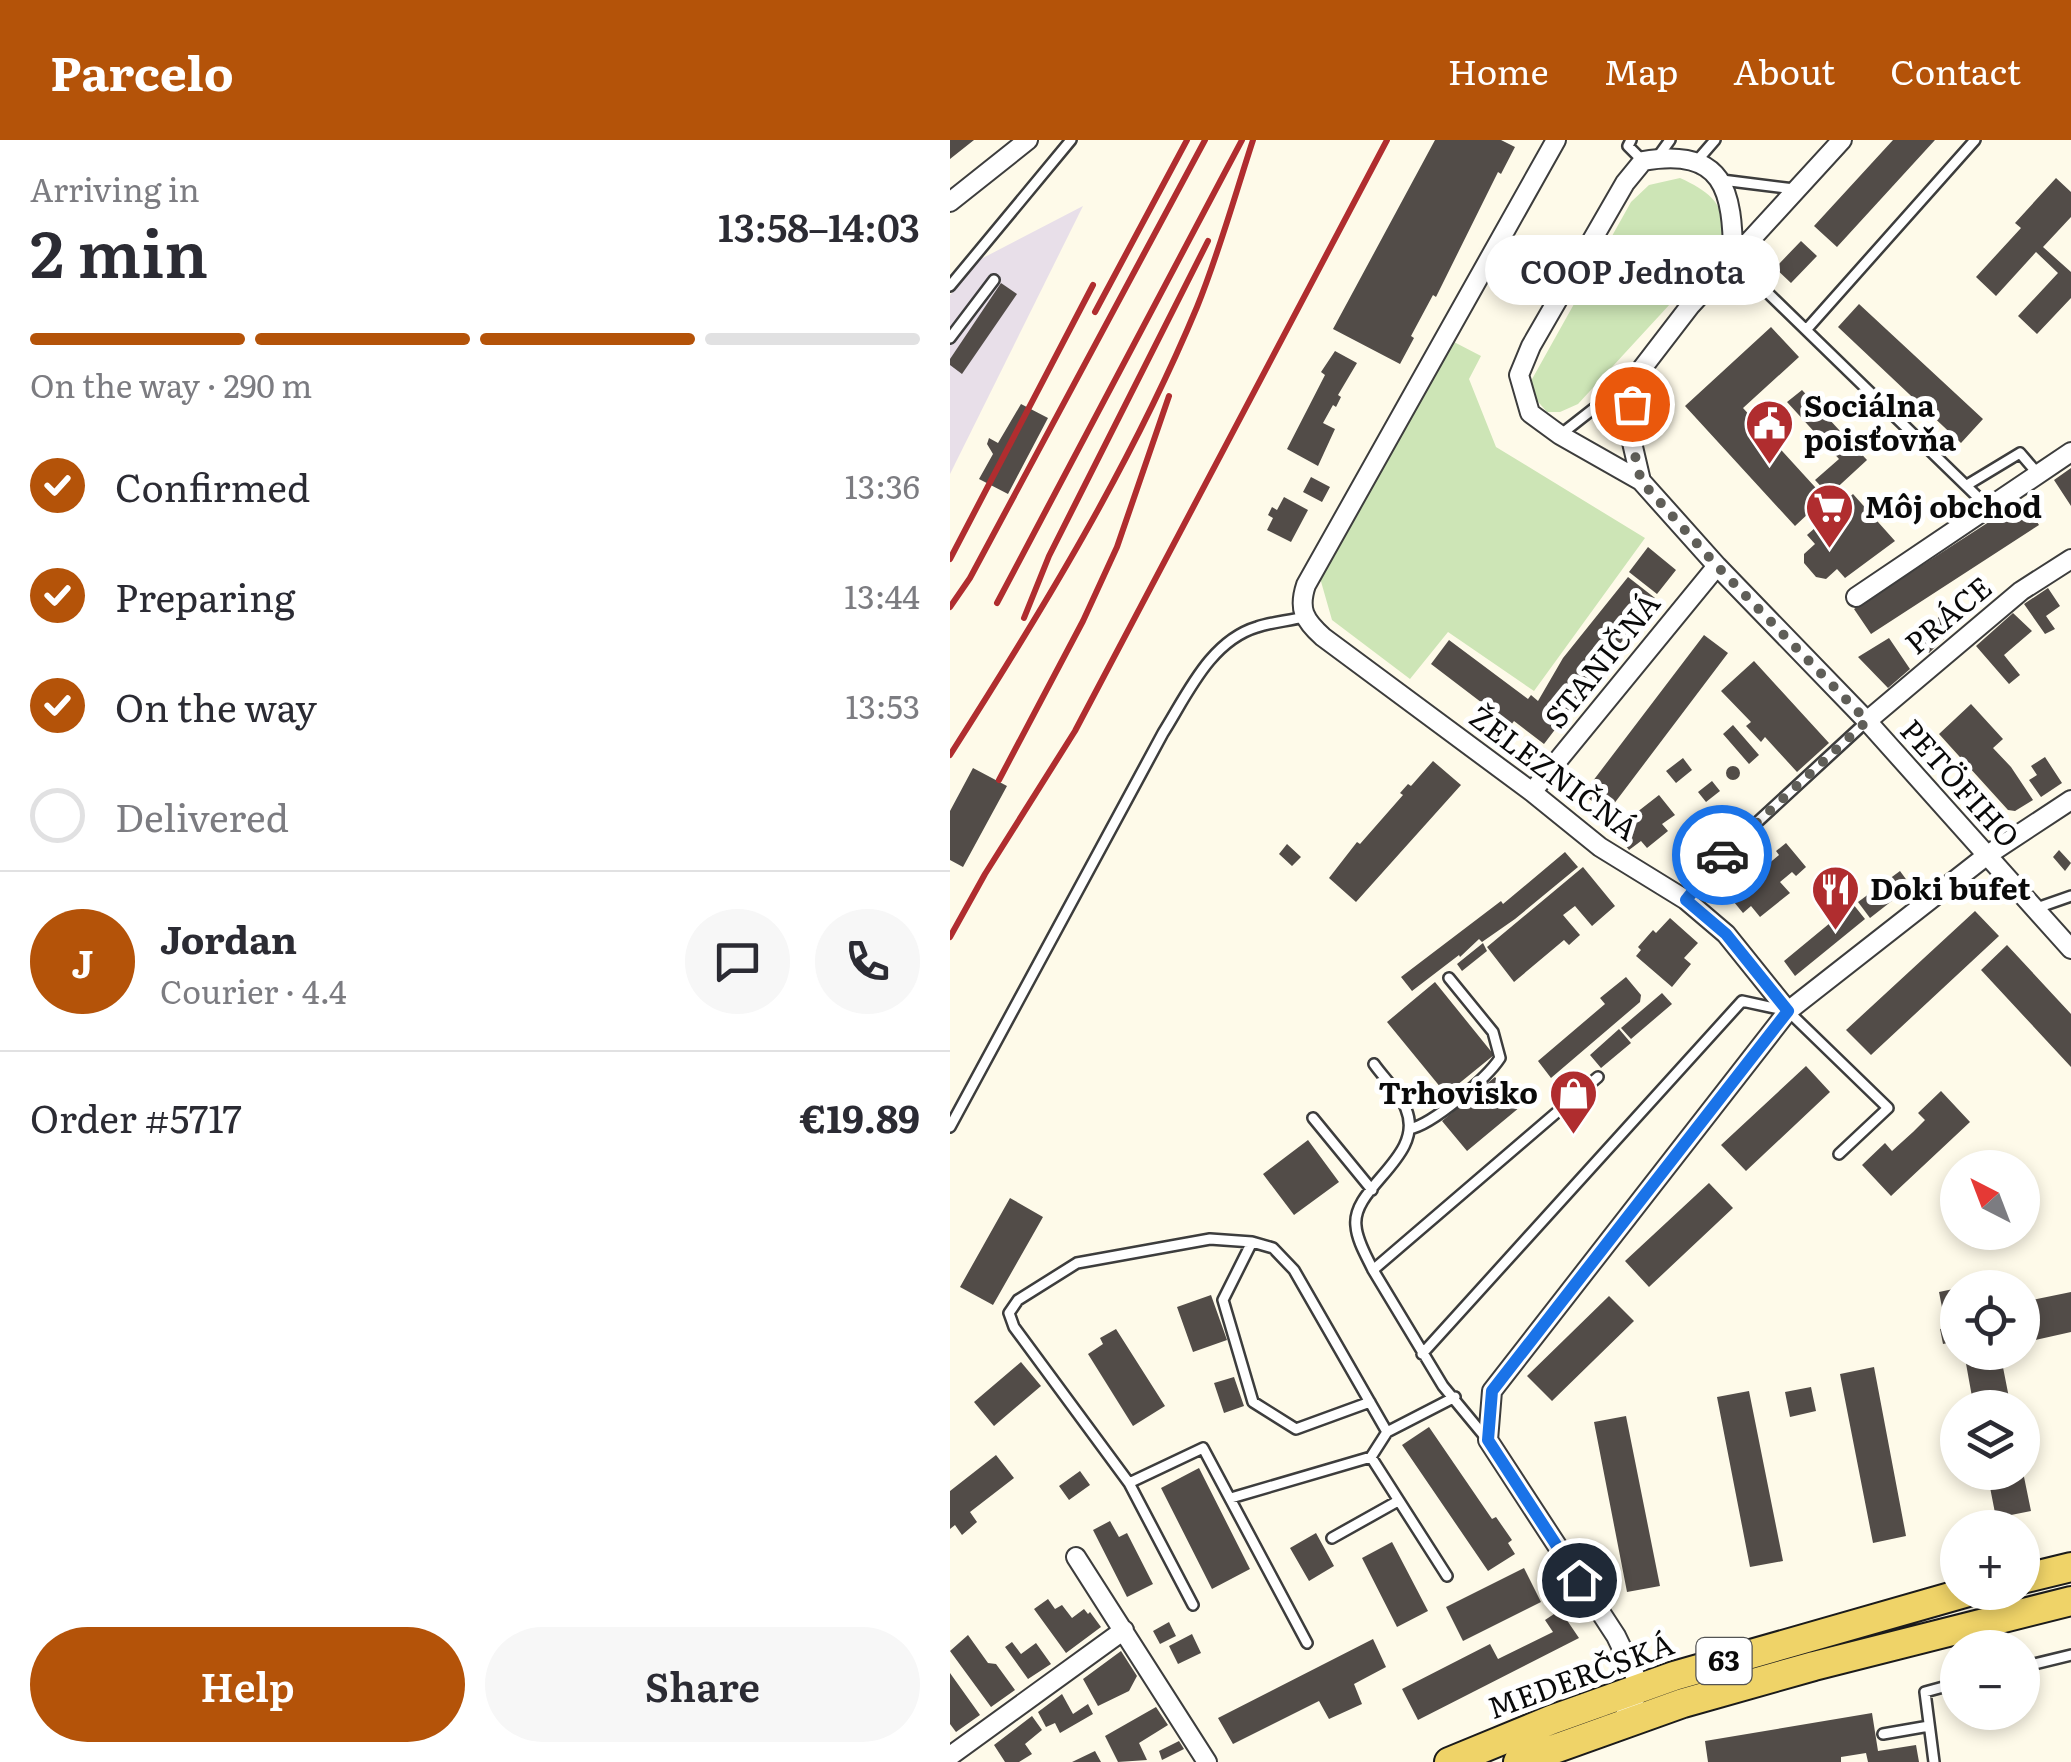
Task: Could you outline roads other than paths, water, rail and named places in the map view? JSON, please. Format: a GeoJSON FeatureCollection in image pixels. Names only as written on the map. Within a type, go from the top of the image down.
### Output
{"type":"FeatureCollection","features":[{"type":"Feature","properties":{"kind":"main road"},"geometry":{"type":"LineString","coordinates":[[2040,1575],[2071,1567]]}},
{"type":"Feature","properties":{"kind":"main road","name":"MEDERČSKÁ"},"geometry":{"type":"LineString","coordinates":[[1450,1762],[1642,1688],[1940,1600]]}},
{"type":"Feature","properties":{"kind":"main road","name":"MEDERČSKÁ"},"geometry":{"type":"LineString","coordinates":[[1518,1762],[1620,1724],[1831,1661],[2071,1600]]}},
{"type":"Feature","properties":{"kind":"street"},"geometry":{"type":"LineString","coordinates":[[950,202],[1028,140]]}},
{"type":"Feature","properties":{"kind":"street"},"geometry":{"type":"LineString","coordinates":[[1304,617],[1300,603],[1306,585],[1556,140]]}},
{"type":"Feature","properties":{"kind":"street"},"geometry":{"type":"LineString","coordinates":[[1637,375],[1690,306],[1842,140]]}},
{"type":"Feature","properties":{"kind":"street"},"geometry":{"type":"LineString","coordinates":[[1650,159],[1672,156],[1695,162],[1710,167],[1722,180],[1733,230],[1733,260]]}},
{"type":"Feature","properties":{"kind":"street","name":"PETÖFIHO"},"geometry":{"type":"LineString","coordinates":[[1650,159],[1624,183],[1531,346],[1519,374],[1530,413],[1560,436],[1641,481],[1867,721],[2071,949]]}},
{"type":"Feature","properties":{"kind":"street","name":"PETÖFIHO"},"geometry":{"type":"LineString","coordinates":[[1637,375],[1630,434],[1641,481]]}},
{"type":"Feature","properties":{"kind":"street"},"geometry":{"type":"LineString","coordinates":[[1856,597],[2071,452]]}},
{"type":"Feature","properties":{"kind":"street","name":"PRÁCE"},"geometry":{"type":"LineString","coordinates":[[1867,721],[2021,591],[2071,559]]}},
{"type":"Feature","properties":{"kind":"street","name":"STANIČNÁ"},"geometry":{"type":"LineString","coordinates":[[1532,792],[1717,566]]}},
{"type":"Feature","properties":{"kind":"street","name":"ŽELEZNIČNÁ"},"geometry":{"type":"LineString","coordinates":[[1304,617],[1323,637],[1600,847],[1686,900],[1726,934],[1788,1011]]}},
{"type":"Feature","properties":{"kind":"street"},"geometry":{"type":"LineString","coordinates":[[1620,1724],[1642,1688],[1616,1636],[1488,1440],[1492,1391],[1788,1011],[1986,856],[2071,800]]}},
{"type":"Feature","properties":{"kind":"street"},"geometry":{"type":"LineString","coordinates":[[1076,1557],[1208,1762]]}},
{"type":"Feature","properties":{"kind":"street"},"geometry":{"type":"LineString","coordinates":[[950,1756],[1124,1630]]}},
{"type":"Feature","properties":{"kind":"lane"},"geometry":{"type":"LineString","coordinates":[[950,286],[1071,140]]}},
{"type":"Feature","properties":{"kind":"lane"},"geometry":{"type":"LineString","coordinates":[[1631,140],[1628,146],[1650,159],[1670,140]]}},
{"type":"Feature","properties":{"kind":"lane"},"geometry":{"type":"LineString","coordinates":[[1695,162],[1715,140]]}},
{"type":"Feature","properties":{"kind":"lane"},"geometry":{"type":"LineString","coordinates":[[1806,330],[1975,140]]}},
{"type":"Feature","properties":{"kind":"lane"},"geometry":{"type":"LineString","coordinates":[[1722,180],[1797,189]]}},
{"type":"Feature","properties":{"kind":"lane"},"geometry":{"type":"LineString","coordinates":[[1733,260],[1989,508]]}},
{"type":"Feature","properties":{"kind":"lane"},"geometry":{"type":"LineString","coordinates":[[950,338],[994,280]]}},
{"type":"Feature","properties":{"kind":"lane"},"geometry":{"type":"LineString","coordinates":[[1560,436],[1637,375]]}},
{"type":"Feature","properties":{"kind":"lane"},"geometry":{"type":"LineString","coordinates":[[1966,485],[2020,453],[2038,474]]}},
{"type":"Feature","properties":{"kind":"lane"},"geometry":{"type":"LineString","coordinates":[[950,1126],[1135,782],[1203,670],[1220,648],[1238,634],[1304,617]]}},
{"type":"Feature","properties":{"kind":"lane"},"geometry":{"type":"LineString","coordinates":[[1686,900],[1713,864],[1867,721]]}},
{"type":"Feature","properties":{"kind":"lane"},"geometry":{"type":"LineString","coordinates":[[2034,909],[2071,896]]}},
{"type":"Feature","properties":{"kind":"lane"},"geometry":{"type":"LineString","coordinates":[[1408,1129],[1432,1119],[1500,1058],[1493,1032],[1448,978]]}},
{"type":"Feature","properties":{"kind":"lane"},"geometry":{"type":"LineString","coordinates":[[1422,1354],[1742,1000],[1788,1011],[1888,1108],[1839,1154]]}},
{"type":"Feature","properties":{"kind":"lane"},"geometry":{"type":"LineString","coordinates":[[1374,1064],[1406,1109],[1408,1129],[1406,1143],[1356,1213],[1356,1228],[1373,1270],[1422,1354],[1488,1440]]}},
{"type":"Feature","properties":{"kind":"lane"},"geometry":{"type":"LineString","coordinates":[[1373,1270],[1598,1077]]}},
{"type":"Feature","properties":{"kind":"lane"},"geometry":{"type":"LineString","coordinates":[[1312,1118],[1372,1190]]}},
{"type":"Feature","properties":{"kind":"lane"},"geometry":{"type":"LineString","coordinates":[[1193,1604],[1129,1483],[1014,1327],[1009,1313],[1018,1300],[1077,1263],[1210,1238],[1273,1248],[1294,1270],[1387,1432]]}},
{"type":"Feature","properties":{"kind":"lane"},"geometry":{"type":"LineString","coordinates":[[1252,1242],[1223,1300],[1253,1402],[1296,1429],[1370,1402]]}},
{"type":"Feature","properties":{"kind":"lane"},"geometry":{"type":"LineString","coordinates":[[1231,1498],[1371,1457],[1387,1432],[1454,1397]]}},
{"type":"Feature","properties":{"kind":"lane"},"geometry":{"type":"LineString","coordinates":[[1129,1483],[1203,1448],[1307,1643]]}},
{"type":"Feature","properties":{"kind":"lane"},"geometry":{"type":"LineString","coordinates":[[1371,1457],[1447,1576]]}},
{"type":"Feature","properties":{"kind":"lane"},"geometry":{"type":"LineString","coordinates":[[1332,1538],[1398,1501]]}},
{"type":"Feature","properties":{"kind":"lane"},"geometry":{"type":"LineString","coordinates":[[2040,1662],[2071,1654]]}},
{"type":"Feature","properties":{"kind":"lane"},"geometry":{"type":"LineString","coordinates":[[1934,1762],[1925,1692],[1940,1688]]}},
{"type":"Feature","properties":{"kind":"lane"},"geometry":{"type":"LineString","coordinates":[[1884,1734],[1930,1726]]}},
{"type":"Feature","properties":{"kind":"railway"},"geometry":{"type":"LineString","coordinates":[[1095,312],[1187,140]]}},
{"type":"Feature","properties":{"kind":"railway"},"geometry":{"type":"LineString","coordinates":[[950,607],[970,578],[1205,140]]}},
{"type":"Feature","properties":{"kind":"railway"},"geometry":{"type":"LineString","coordinates":[[997,603],[1242,140]]}},
{"type":"Feature","properties":{"kind":"railway"},"geometry":{"type":"LineString","coordinates":[[950,755],[1051,592],[1144,423],[1205,287],[1253,140]]}},
{"type":"Feature","properties":{"kind":"railway"},"geometry":{"type":"LineString","coordinates":[[950,937],[1075,731],[1387,140]]}},
{"type":"Feature","properties":{"kind":"railway"},"geometry":{"type":"LineString","coordinates":[[1024,618],[1049,556],[1208,241]]}},
{"type":"Feature","properties":{"kind":"railway"},"geometry":{"type":"LineString","coordinates":[[950,559],[1093,285]]}},
{"type":"Feature","properties":{"kind":"railway"},"geometry":{"type":"LineString","coordinates":[[999,780],[1083,621],[1117,547],[1169,396]]}},
{"type":"Feature","properties":{"kind":"place","name":"COOP Jednota"},"geometry":{"type":"Point","coordinates":[1632,404]}},
{"type":"Feature","properties":{"kind":"place","name":"Sociálna poisťovňa"},"geometry":{"type":"Point","coordinates":[1769,466]}},
{"type":"Feature","properties":{"kind":"place","name":"Môj obchod"},"geometry":{"type":"Point","coordinates":[1830,550]}},
{"type":"Feature","properties":{"kind":"place","name":"Doki bufet"},"geometry":{"type":"Point","coordinates":[1835,932]}},
{"type":"Feature","properties":{"kind":"place","name":"Trhovisko"},"geometry":{"type":"Point","coordinates":[1573,1136]}}]}
